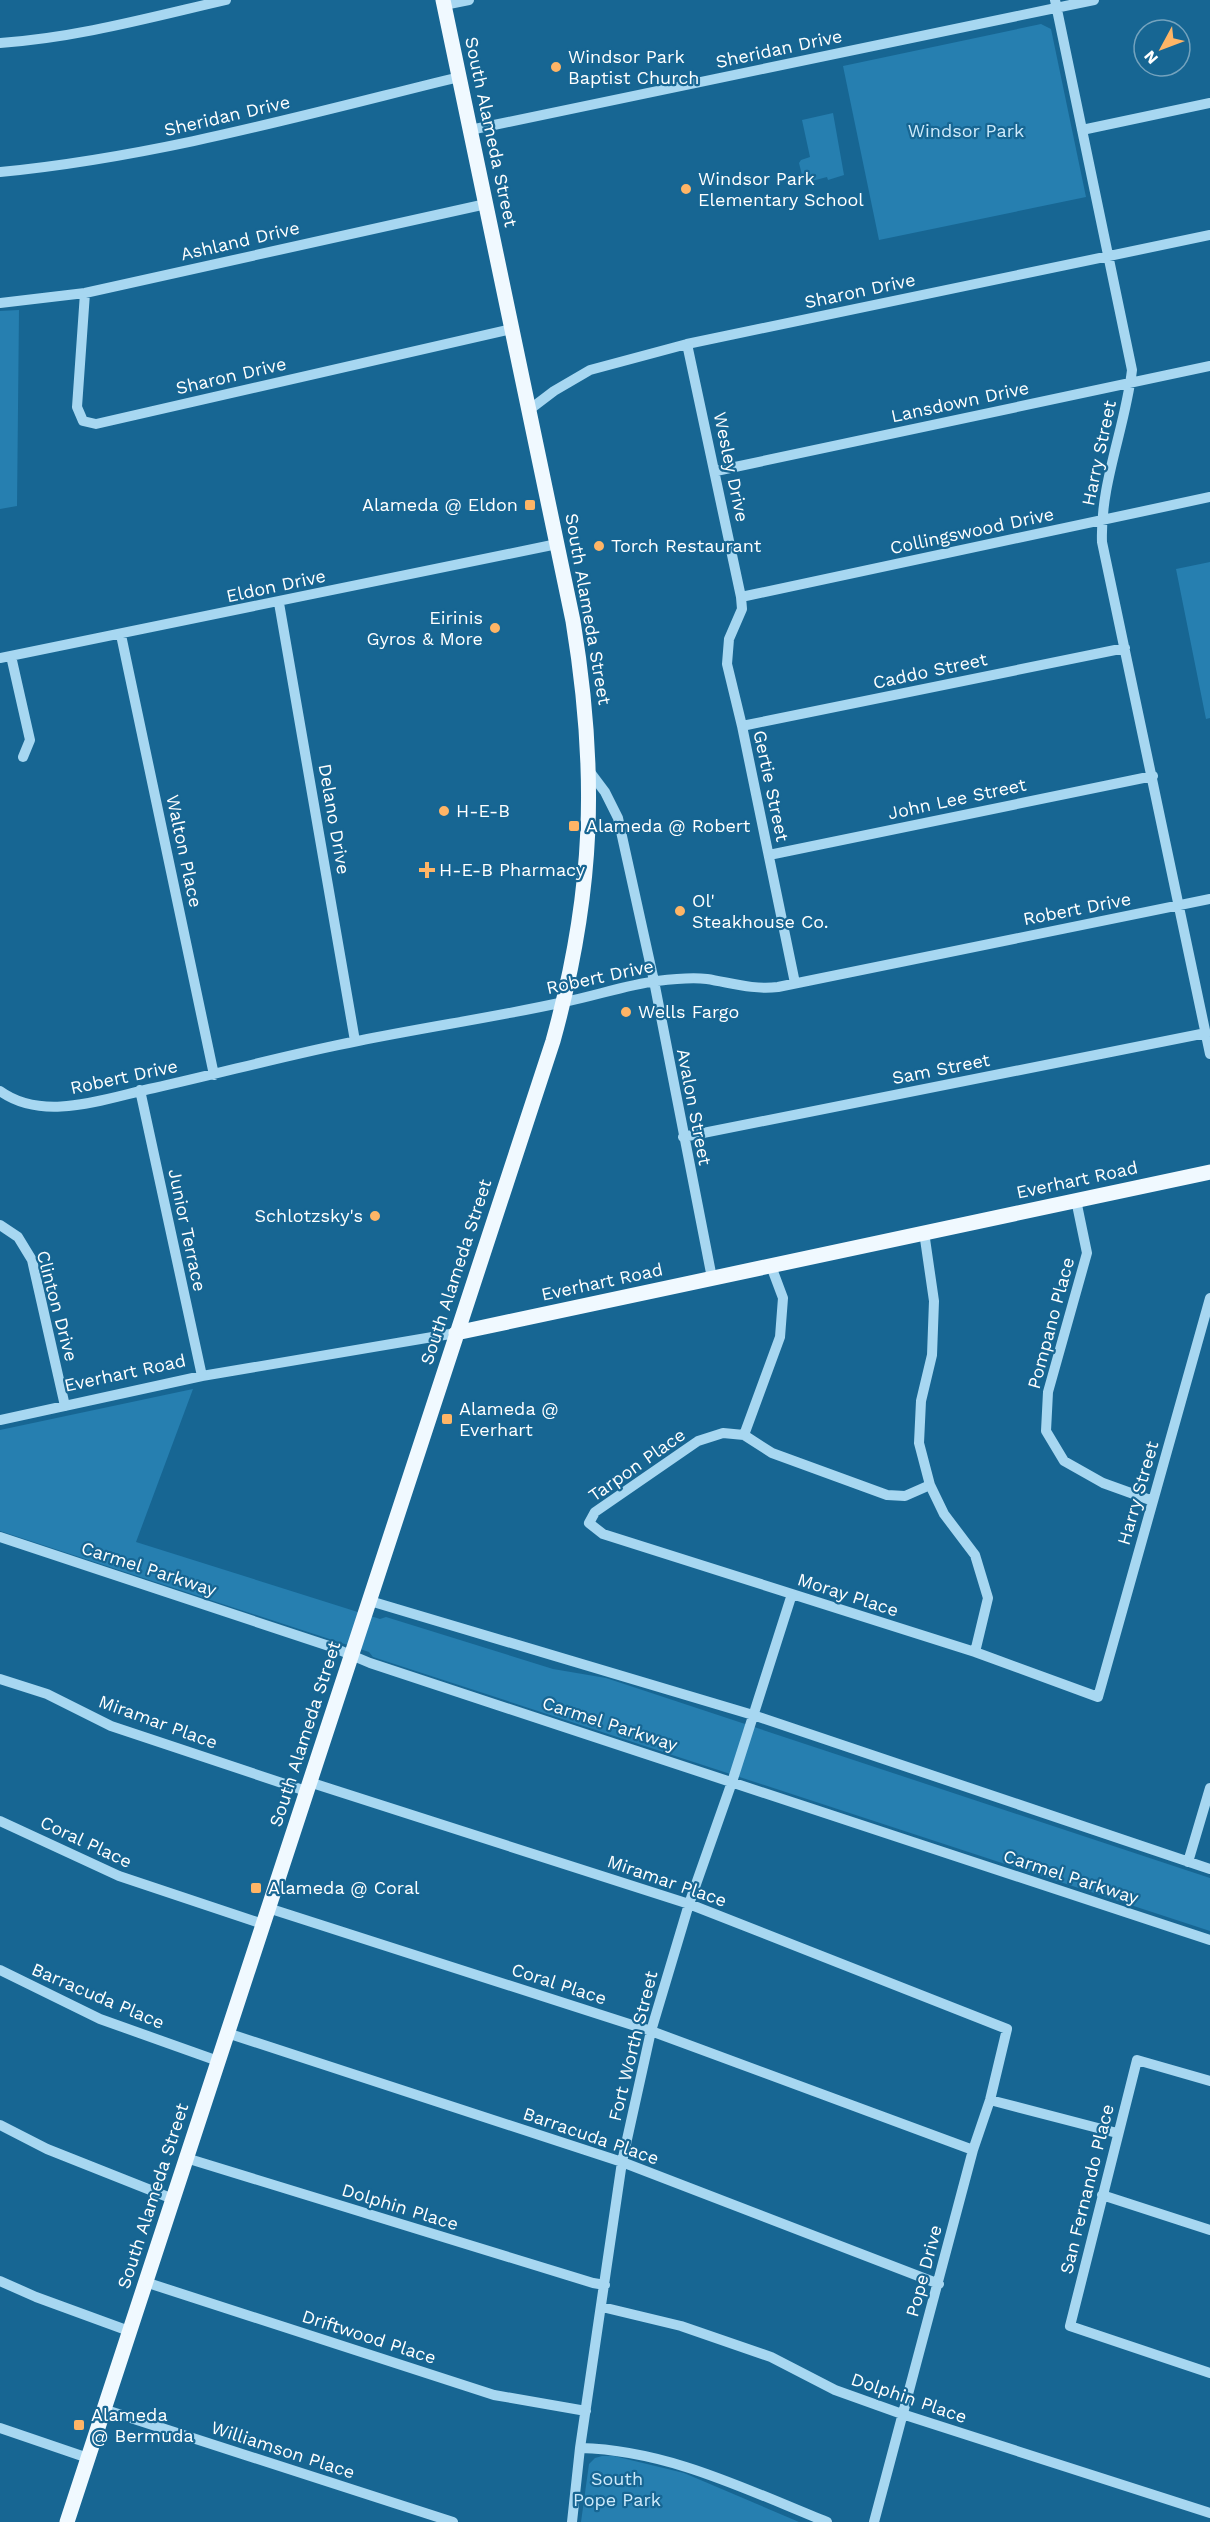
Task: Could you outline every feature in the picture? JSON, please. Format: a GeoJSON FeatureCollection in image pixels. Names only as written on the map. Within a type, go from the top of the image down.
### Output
{"type":"FeatureCollection","features":[{"type":"Feature","properties":{"kind":"main road","name":"South Alameda Street"},"geometry":{"type":"LineString","coordinates":[[66,2522],[370,1601],[564,1002],[586,883],[590,772],[582,672],[444,3]]}},
{"type":"Feature","properties":{"kind":"main road","name":"Everhart Road"},"geometry":{"type":"LineString","coordinates":[[456,1333],[1210,1172]]}},
{"type":"Feature","properties":{"kind":"street"},"geometry":{"type":"LineString","coordinates":[[0,43],[21,42],[115,25],[226,0]]}},
{"type":"Feature","properties":{"kind":"street"},"geometry":{"type":"LineString","coordinates":[[444,3],[468,0]]}},
{"type":"Feature","properties":{"kind":"street","name":"Sheridan Drive"},"geometry":{"type":"LineString","coordinates":[[470,129],[1056,4],[1094,0]]}},
{"type":"Feature","properties":{"kind":"street","name":"Harry Street"},"geometry":{"type":"LineString","coordinates":[[1056,4],[1132,370],[1131,383],[1104,495],[1101,520],[1102,543],[1210,1054]]}},
{"type":"Feature","properties":{"kind":"street","name":"Sheridan Drive"},"geometry":{"type":"LineString","coordinates":[[0,172],[68,165],[183,144],[459,77]]}},
{"type":"Feature","properties":{"kind":"street"},"geometry":{"type":"LineString","coordinates":[[1082,130],[1210,103]]}},
{"type":"Feature","properties":{"kind":"street","name":"Ashland Drive"},"geometry":{"type":"LineString","coordinates":[[0,303],[85,293],[486,204]]}},
{"type":"Feature","properties":{"kind":"street","name":"Sharon Drive"},"geometry":{"type":"LineString","coordinates":[[529,410],[554,391],[590,370],[687,344],[1210,235]]}},
{"type":"Feature","properties":{"kind":"street","name":"Sharon Drive"},"geometry":{"type":"LineString","coordinates":[[85,293],[77,407],[83,420],[96,424],[512,329]]}},
{"type":"Feature","properties":{"kind":"street","name":"Wesley Drive"},"geometry":{"type":"LineString","coordinates":[[687,344],[716,471],[741,597]]}},
{"type":"Feature","properties":{"kind":"street","name":"Lansdown Drive"},"geometry":{"type":"LineString","coordinates":[[716,471],[1210,366]]}},
{"type":"Feature","properties":{"kind":"street","name":"Collingswood Drive"},"geometry":{"type":"LineString","coordinates":[[741,597],[1210,497]]}},
{"type":"Feature","properties":{"kind":"street","name":"Eldon Drive"},"geometry":{"type":"LineString","coordinates":[[5,657],[279,603],[557,544]]}},
{"type":"Feature","properties":{"kind":"street","name":"Gertie Street"},"geometry":{"type":"LineString","coordinates":[[741,597],[742,609],[729,639],[727,664],[795,983]]}},
{"type":"Feature","properties":{"kind":"street","name":"Delano Drive"},"geometry":{"type":"LineString","coordinates":[[279,603],[355,1041]]}},
{"type":"Feature","properties":{"kind":"street","name":"Walton Place"},"geometry":{"type":"LineString","coordinates":[[121,635],[214,1075]]}},
{"type":"Feature","properties":{"kind":"street","name":"Caddo Street"},"geometry":{"type":"LineString","coordinates":[[742,726],[1125,648]]}},
{"type":"Feature","properties":{"kind":"street"},"geometry":{"type":"LineString","coordinates":[[5,657],[30,740],[23,757]]}},
{"type":"Feature","properties":{"kind":"street","name":"Avalon Street"},"geometry":{"type":"LineString","coordinates":[[590,772],[605,792],[618,819],[654,981],[712,1278]]}},
{"type":"Feature","properties":{"kind":"street","name":"John Lee Street"},"geometry":{"type":"LineString","coordinates":[[769,855],[1153,776]]}},
{"type":"Feature","properties":{"kind":"street","name":"Robert Drive"},"geometry":{"type":"LineString","coordinates":[[0,1091],[28,1104],[58,1106],[214,1075],[355,1041],[564,1002],[654,981],[676,978],[705,979],[761,989],[1210,899]]}},
{"type":"Feature","properties":{"kind":"street","name":"Sam Street"},"geometry":{"type":"LineString","coordinates":[[683,1137],[1206,1033]]}},
{"type":"Feature","properties":{"kind":"street","name":"Junior Terrace"},"geometry":{"type":"LineString","coordinates":[[140,1090],[202,1376]]}},
{"type":"Feature","properties":{"kind":"street","name":"Pompano Place"},"geometry":{"type":"LineString","coordinates":[[1076,1200],[1087,1253],[1048,1392],[1046,1431],[1064,1461],[1103,1483],[1153,1501]]}},
{"type":"Feature","properties":{"kind":"street","name":"Clinton Drive"},"geometry":{"type":"LineString","coordinates":[[0,1225],[18,1237],[32,1260],[65,1406]]}},
{"type":"Feature","properties":{"kind":"street"},"geometry":{"type":"LineString","coordinates":[[924,1232],[934,1301],[932,1355],[921,1401],[919,1443],[930,1485],[944,1514],[975,1556],[987,1598],[975,1652]]}},
{"type":"Feature","properties":{"kind":"street"},"geometry":{"type":"LineString","coordinates":[[771,1266],[783,1298],[780,1337],[744,1435],[772,1453],[887,1495],[905,1496],[930,1485]]}},
{"type":"Feature","properties":{"kind":"street","name":"Harry Street"},"geometry":{"type":"LineString","coordinates":[[1098,1697],[1210,1298]]}},
{"type":"Feature","properties":{"kind":"street","name":"Everhart Road"},"geometry":{"type":"LineString","coordinates":[[0,1419],[202,1376],[456,1333]]}},
{"type":"Feature","properties":{"kind":"street","name":"Tarpon Place"},"geometry":{"type":"LineString","coordinates":[[589,1523],[596,1512],[698,1441],[723,1434],[744,1435]]}},
{"type":"Feature","properties":{"kind":"street","name":"Moray Place"},"geometry":{"type":"LineString","coordinates":[[589,1523],[603,1534],[975,1652],[1098,1697]]}},
{"type":"Feature","properties":{"kind":"street","name":"Carmel Parkway"},"geometry":{"type":"LineString","coordinates":[[0,1537],[381,1666],[1210,1940]]}},
{"type":"Feature","properties":{"kind":"street","name":"Fort Worth Street"},"geometry":{"type":"LineString","coordinates":[[572,2522],[580,2448],[622,2162],[651,2031],[689,1904],[732,1782],[792,1594]]}},
{"type":"Feature","properties":{"kind":"street"},"geometry":{"type":"LineString","coordinates":[[370,1601],[753,1715],[1210,1869]]}},
{"type":"Feature","properties":{"kind":"street","name":"Miramar Place"},"geometry":{"type":"LineString","coordinates":[[0,1679],[47,1694],[111,1725],[689,1904],[1006,2029]]}},
{"type":"Feature","properties":{"kind":"street"},"geometry":{"type":"LineString","coordinates":[[1188,1862],[1210,1788]]}},
{"type":"Feature","properties":{"kind":"street","name":"Coral Place"},"geometry":{"type":"LineString","coordinates":[[0,1821],[119,1876],[263,1924]]}},
{"type":"Feature","properties":{"kind":"street","name":"Coral Place"},"geometry":{"type":"LineString","coordinates":[[268,1908],[651,2031],[973,2150]]}},
{"type":"Feature","properties":{"kind":"street","name":"Barracuda Place"},"geometry":{"type":"LineString","coordinates":[[0,1970],[100,2019],[218,2061]]}},
{"type":"Feature","properties":{"kind":"street","name":"Pope Drive"},"geometry":{"type":"LineString","coordinates":[[874,2522],[973,2150],[990,2100],[1006,2029]]}},
{"type":"Feature","properties":{"kind":"street","name":"Barracuda Place"},"geometry":{"type":"LineString","coordinates":[[227,2033],[622,2162],[939,2284]]}},
{"type":"Feature","properties":{"kind":"street","name":"San Fernando Place"},"geometry":{"type":"LineString","coordinates":[[1210,2081],[1137,2060],[1070,2326],[1210,2373]]}},
{"type":"Feature","properties":{"kind":"street"},"geometry":{"type":"LineString","coordinates":[[990,2100],[1117,2133]]}},
{"type":"Feature","properties":{"kind":"street"},"geometry":{"type":"LineString","coordinates":[[0,2125],[47,2149],[173,2199]]}},
{"type":"Feature","properties":{"kind":"street","name":"Dolphin Place"},"geometry":{"type":"LineString","coordinates":[[186,2158],[593,2283],[605,2284]]}},
{"type":"Feature","properties":{"kind":"street"},"geometry":{"type":"LineString","coordinates":[[1102,2195],[1210,2230]]}},
{"type":"Feature","properties":{"kind":"street"},"geometry":{"type":"LineString","coordinates":[[0,2281],[36,2297],[129,2331]]}},
{"type":"Feature","properties":{"kind":"street","name":"Driftwood Place"},"geometry":{"type":"LineString","coordinates":[[145,2282],[494,2395],[586,2411]]}},
{"type":"Feature","properties":{"kind":"street","name":"Dolphin Place"},"geometry":{"type":"LineString","coordinates":[[602,2307],[681,2326],[771,2357],[835,2390],[902,2414],[1210,2512]]}},
{"type":"Feature","properties":{"kind":"street","name":"Williamson Place"},"geometry":{"type":"LineString","coordinates":[[104,2409],[453,2522]]}},
{"type":"Feature","properties":{"kind":"street"},"geometry":{"type":"LineString","coordinates":[[0,2428],[88,2458]]}},
{"type":"Feature","properties":{"kind":"street"},"geometry":{"type":"LineString","coordinates":[[580,2448],[611,2449],[684,2465],[827,2522]]}},
{"type":"Feature","properties":{"kind":"green space","name":"Windsor Park"},"geometry":{"type":"Polygon","coordinates":[[[1041,24],[1051,29],[1086,197],[879,240],[843,66],[1041,24]]]}},
{"type":"Feature","properties":{"kind":"green space"},"geometry":{"type":"Polygon","coordinates":[[[833,113],[844,175],[804,183],[799,163],[810,157],[802,120],[833,113]]]}},
{"type":"Feature","properties":{"kind":"green space"},"geometry":{"type":"Polygon","coordinates":[[[19,310],[17,506],[0,509],[0,311],[19,310]]]}},
{"type":"Feature","properties":{"kind":"green space"},"geometry":{"type":"Polygon","coordinates":[[[1210,562],[1210,718],[1206,719],[1176,569],[1210,562]]]}},
{"type":"Feature","properties":{"kind":"green space"},"geometry":{"type":"Polygon","coordinates":[[[193,1389],[136,1542],[380,1619],[386,1617],[553,1669],[606,1678],[1210,1878],[1210,1931],[373,1657],[369,1652],[0,1531],[0,1430],[193,1389]]]}},
{"type":"Feature","properties":{"kind":"green space","name":"South Pope Park"},"geometry":{"type":"Polygon","coordinates":[[[614,2456],[684,2473],[799,2522],[581,2522],[589,2464],[595,2458],[614,2456]]]}},
{"type":"Feature","properties":{"kind":"place","name":"Windsor Park Baptist Church"},"geometry":{"type":"Point","coordinates":[556,67]}},
{"type":"Feature","properties":{"kind":"place","name":"Windsor Park Elementary School"},"geometry":{"type":"Point","coordinates":[686,189]}},
{"type":"Feature","properties":{"kind":"place","name":"Alameda @ Eldon"},"geometry":{"type":"Point","coordinates":[530,505]}},
{"type":"Feature","properties":{"kind":"place","name":"Torch Restaurant"},"geometry":{"type":"Point","coordinates":[599,546]}},
{"type":"Feature","properties":{"kind":"place","name":"Eirinis Gyros & More"},"geometry":{"type":"Point","coordinates":[495,628]}},
{"type":"Feature","properties":{"kind":"place","name":"H-E-B"},"geometry":{"type":"Point","coordinates":[444,811]}},
{"type":"Feature","properties":{"kind":"place","name":"Alameda @ Robert"},"geometry":{"type":"Point","coordinates":[574,826]}},
{"type":"Feature","properties":{"kind":"place","name":"H-E-B Pharmacy"},"geometry":{"type":"Point","coordinates":[427,870]}},
{"type":"Feature","properties":{"kind":"place","name":"Ol' Steakhouse Co."},"geometry":{"type":"Point","coordinates":[680,911]}},
{"type":"Feature","properties":{"kind":"place","name":"Wells Fargo"},"geometry":{"type":"Point","coordinates":[626,1012]}},
{"type":"Feature","properties":{"kind":"place","name":"Schlotzsky's"},"geometry":{"type":"Point","coordinates":[375,1216]}},
{"type":"Feature","properties":{"kind":"place","name":"Alameda @ Everhart"},"geometry":{"type":"Point","coordinates":[447,1419]}},
{"type":"Feature","properties":{"kind":"place","name":"Alameda @ Coral"},"geometry":{"type":"Point","coordinates":[256,1888]}},
{"type":"Feature","properties":{"kind":"place","name":"Alameda @ Bermuda"},"geometry":{"type":"Point","coordinates":[79,2425]}}]}
